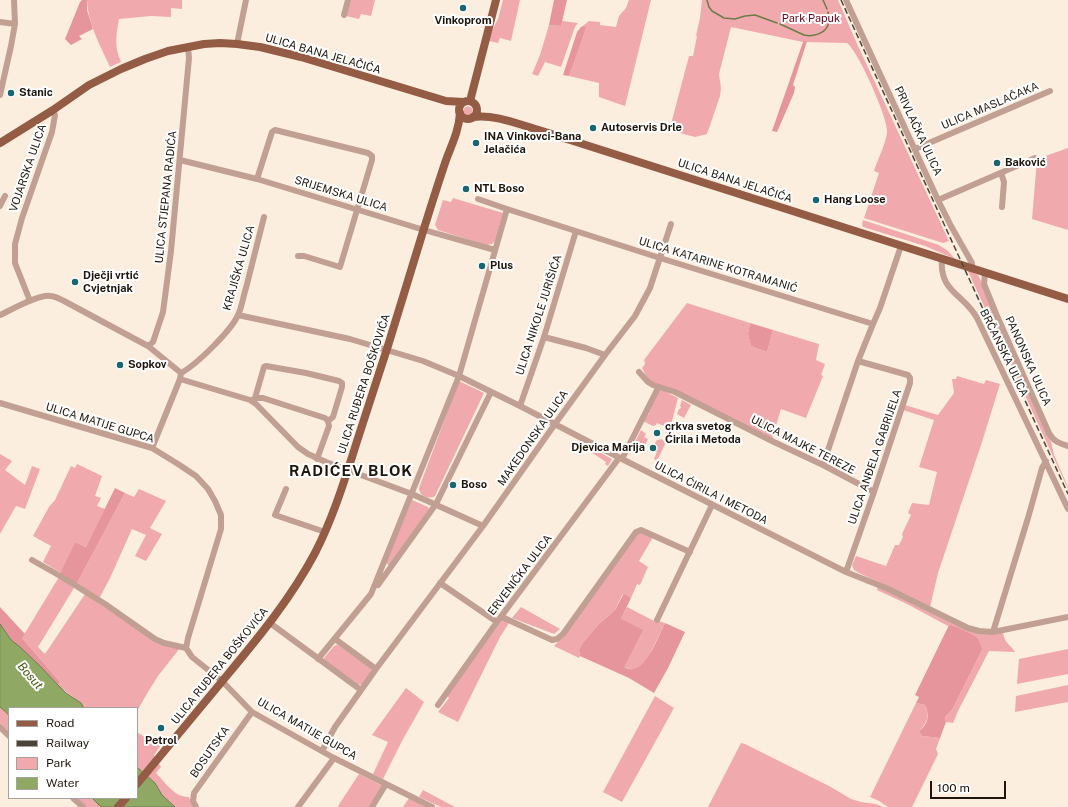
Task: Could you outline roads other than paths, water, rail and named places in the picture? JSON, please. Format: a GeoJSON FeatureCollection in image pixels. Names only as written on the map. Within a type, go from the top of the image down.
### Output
{"type":"FeatureCollection","features":[{"type":"Feature","properties":{"kind":"main road"},"geometry":{"type":"LineString","coordinates":[[472,118],[476,112],[466,107],[496,0]]}},
{"type":"Feature","properties":{"kind":"main road","name":"ULICA BANA JELAČIĆA"},"geometry":{"type":"LineString","coordinates":[[0,143],[53,110],[89,85],[121,69],[168,51],[220,43],[260,47],[301,57],[446,102],[480,110],[501,119],[1068,298]]}},
{"type":"Feature","properties":{"kind":"main road","name":"ULICA BANA JELAČIĆA"},"geometry":{"type":"LineString","coordinates":[[466,107],[463,117],[472,118],[483,116],[501,119]]}},
{"type":"Feature","properties":{"kind":"main road","name":"ULICA RUĐERA BOŠKOVIĆA"},"geometry":{"type":"LineString","coordinates":[[138,783],[270,623],[295,588],[325,532],[348,470],[424,230],[466,107]]}},
{"type":"Feature","properties":{"kind":"main road","name":"ULICA RUĐERA BOŠKOVIĆA"},"geometry":{"type":"LineString","coordinates":[[456,134],[472,118]]}},
{"type":"Feature","properties":{"kind":"main road"},"geometry":{"type":"LineString","coordinates":[[118,807],[125,799]]}},
{"type":"Feature","properties":{"kind":"street"},"geometry":{"type":"LineString","coordinates":[[0,95],[7,68],[15,24],[14,0]]}},
{"type":"Feature","properties":{"kind":"street"},"geometry":{"type":"LineString","coordinates":[[237,44],[246,0]]}},
{"type":"Feature","properties":{"kind":"street"},"geometry":{"type":"LineString","coordinates":[[344,15],[348,0]]}},
{"type":"Feature","properties":{"kind":"street","name":"PRIVLAČKA ULICA"},"geometry":{"type":"LineString","coordinates":[[846,0],[938,200],[972,263],[972,268]]}},
{"type":"Feature","properties":{"kind":"street"},"geometry":{"type":"LineString","coordinates":[[0,22],[15,24]]}},
{"type":"Feature","properties":{"kind":"street","name":"ULICA STJEPANA RADIĆA"},"geometry":{"type":"LineString","coordinates":[[148,346],[153,342],[162,312],[172,251],[189,58],[188,47]]}},
{"type":"Feature","properties":{"kind":"street","name":"ULICA MASLAČAKA"},"geometry":{"type":"LineString","coordinates":[[915,149],[1050,91]]}},
{"type":"Feature","properties":{"kind":"street","name":"VOJARSKA ULICA"},"geometry":{"type":"LineString","coordinates":[[30,301],[15,264],[15,244],[22,218],[52,132],[55,115],[53,110]]}},
{"type":"Feature","properties":{"kind":"street"},"geometry":{"type":"LineString","coordinates":[[257,179],[272,132],[275,130],[368,153],[372,156],[340,267],[304,256],[298,256]]}},
{"type":"Feature","properties":{"kind":"street"},"geometry":{"type":"LineString","coordinates":[[938,200],[1035,158]]}},
{"type":"Feature","properties":{"kind":"street","name":"SRIJEMSKA ULICA"},"geometry":{"type":"LineString","coordinates":[[180,160],[257,179],[495,250]]}},
{"type":"Feature","properties":{"kind":"street"},"geometry":{"type":"LineString","coordinates":[[1001,173],[1004,182],[1002,208]]}},
{"type":"Feature","properties":{"kind":"street"},"geometry":{"type":"LineString","coordinates":[[0,206],[5,196]]}},
{"type":"Feature","properties":{"kind":"street","name":"ULICA KATARINE KOTRAMANIĆ"},"geometry":{"type":"LineString","coordinates":[[478,199],[660,258],[873,324]]}},
{"type":"Feature","properties":{"kind":"street"},"geometry":{"type":"LineString","coordinates":[[371,594],[459,376],[507,209]]}},
{"type":"Feature","properties":{"kind":"street","name":"KRAJIŠKA ULICA"},"geometry":{"type":"LineString","coordinates":[[180,376],[210,349],[225,333],[238,315],[264,217]]}},
{"type":"Feature","properties":{"kind":"street","name":"MAKEDONSKA ULICA"},"geometry":{"type":"LineString","coordinates":[[322,751],[347,708],[483,526],[555,424],[635,316],[650,288],[671,224]]}},
{"type":"Feature","properties":{"kind":"street","name":"ULICA NIKOLE JURIŠIĆA"},"geometry":{"type":"LineString","coordinates":[[520,406],[544,337],[576,231]]}},
{"type":"Feature","properties":{"kind":"street"},"geometry":{"type":"LineString","coordinates":[[823,465],[858,361],[880,308],[901,246]]}},
{"type":"Feature","properties":{"kind":"street","name":"BRČANSKA ULICA"},"geometry":{"type":"LineString","coordinates":[[942,259],[942,268],[946,283],[949,288],[973,311],[977,318],[1068,509]]}},
{"type":"Feature","properties":{"kind":"street","name":"PANONSKA ULICA"},"geometry":{"type":"LineString","coordinates":[[984,272],[984,280],[987,290],[1048,433],[1052,439],[1060,444],[1068,446]]}},
{"type":"Feature","properties":{"kind":"street"},"geometry":{"type":"LineString","coordinates":[[0,315],[30,301],[49,295],[64,301],[148,346],[180,376],[253,399],[263,398],[325,418],[328,421],[329,426],[317,459]]}},
{"type":"Feature","properties":{"kind":"street","name":"ULICA ĆIRILA I METODA"},"geometry":{"type":"LineString","coordinates":[[238,315],[350,339],[387,349],[423,361],[459,376],[846,572],[886,588],[968,628],[979,631],[993,632],[1068,617]]}},
{"type":"Feature","properties":{"kind":"street"},"geometry":{"type":"LineString","coordinates":[[544,337],[573,344],[605,355]]}},
{"type":"Feature","properties":{"kind":"street","name":"ULICA ANĐELA GABRIJELA"},"geometry":{"type":"LineString","coordinates":[[846,572],[910,383],[910,378],[908,375],[858,361]]}},
{"type":"Feature","properties":{"kind":"street"},"geometry":{"type":"LineString","coordinates":[[253,399],[264,367],[266,366],[306,373],[338,381],[342,383],[342,387],[332,417],[328,421]]}},
{"type":"Feature","properties":{"kind":"street","name":"ULICA MAJKE TEREZE"},"geometry":{"type":"LineString","coordinates":[[639,372],[648,382],[658,388],[675,392],[823,465],[874,492]]}},
{"type":"Feature","properties":{"kind":"street"},"geometry":{"type":"LineString","coordinates":[[152,448],[180,376]]}},
{"type":"Feature","properties":{"kind":"street","name":"ERVENIČKA ULICA"},"geometry":{"type":"LineString","coordinates":[[438,705],[499,620],[620,458],[658,388]]}},
{"type":"Feature","properties":{"kind":"street"},"geometry":{"type":"LineString","coordinates":[[318,659],[371,594],[436,504],[491,392]]}},
{"type":"Feature","properties":{"kind":"street"},"geometry":{"type":"LineString","coordinates":[[253,399],[302,450],[317,459],[412,494],[483,526]]}},
{"type":"Feature","properties":{"kind":"street","name":"ULICA MATIJE GUPCA"},"geometry":{"type":"LineString","coordinates":[[0,403],[152,448],[196,476],[208,489],[216,501],[221,515],[221,529],[186,648],[192,656],[222,681],[252,712],[334,758],[432,807]]}},
{"type":"Feature","properties":{"kind":"street"},"geometry":{"type":"LineString","coordinates":[[993,632],[1042,468],[1046,461]]}},
{"type":"Feature","properties":{"kind":"street"},"geometry":{"type":"LineString","coordinates":[[286,489],[275,516],[325,532]]}},
{"type":"Feature","properties":{"kind":"street"},"geometry":{"type":"LineString","coordinates":[[657,620],[712,505]]}},
{"type":"Feature","properties":{"kind":"street"},"geometry":{"type":"LineString","coordinates":[[440,583],[499,620],[552,640],[557,639],[563,634],[638,530],[690,552]]}},
{"type":"Feature","properties":{"kind":"street"},"geometry":{"type":"LineString","coordinates":[[32,560],[110,607],[155,639],[164,643],[186,648]]}},
{"type":"Feature","properties":{"kind":"street"},"geometry":{"type":"LineString","coordinates":[[270,623],[361,690]]}},
{"type":"Feature","properties":{"kind":"street"},"geometry":{"type":"LineString","coordinates":[[335,639],[376,669]]}},
{"type":"Feature","properties":{"kind":"street","name":"BOSUTSKA"},"geometry":{"type":"LineString","coordinates":[[196,807],[193,801],[194,793],[252,712]]}},
{"type":"Feature","properties":{"kind":"street"},"geometry":{"type":"LineString","coordinates":[[0,728],[8,735]]}},
{"type":"Feature","properties":{"kind":"street"},"geometry":{"type":"LineString","coordinates":[[298,807],[334,758]]}},
{"type":"Feature","properties":{"kind":"street"},"geometry":{"type":"LineString","coordinates":[[372,807],[386,784]]}},
{"type":"Feature","properties":{"kind":"street"},"geometry":{"type":"LineString","coordinates":[[74,799],[82,807]]}},
{"type":"Feature","properties":{"kind":"water","name":"Bosut"},"geometry":{"type":"Polygon","coordinates":[[[0,624],[11,640],[39,665],[66,693],[81,703],[83,707],[8,707],[8,714],[0,707],[0,624]]]}},
{"type":"Feature","properties":{"kind":"water"},"geometry":{"type":"Polygon","coordinates":[[[138,768],[155,783],[162,795],[175,807],[101,807],[93,799],[138,799],[138,768]]]}},
{"type":"Feature","properties":{"kind":"waterway"},"geometry":{"type":"LineString","coordinates":[[707,0],[712,11],[724,18],[735,19],[755,15],[777,23]]}},
{"type":"Feature","properties":{"kind":"waterway"},"geometry":{"type":"LineString","coordinates":[[823,0],[827,9]]}},
{"type":"Feature","properties":{"kind":"waterway"},"geometry":{"type":"LineString","coordinates":[[780,24],[804,35],[811,36],[824,31],[829,22],[828,12]]}},
{"type":"Feature","properties":{"kind":"railway"},"geometry":{"type":"LineString","coordinates":[[841,0],[1068,494]]}},
{"type":"Feature","properties":{"kind":"place","name":"Vinkoprom"},"geometry":{"type":"Point","coordinates":[463,8]}},
{"type":"Feature","properties":{"kind":"place","name":"Stanic"},"geometry":{"type":"Point","coordinates":[11,93]}},
{"type":"Feature","properties":{"kind":"place","name":"Autoservis Drle"},"geometry":{"type":"Point","coordinates":[593,128]}},
{"type":"Feature","properties":{"kind":"place","name":"INA Vinkovci-Bana Jelačića"},"geometry":{"type":"Point","coordinates":[476,143]}},
{"type":"Feature","properties":{"kind":"place","name":"Baković"},"geometry":{"type":"Point","coordinates":[997,163]}},
{"type":"Feature","properties":{"kind":"place","name":"NTL Boso"},"geometry":{"type":"Point","coordinates":[466,189]}},
{"type":"Feature","properties":{"kind":"place","name":"Hang Loose"},"geometry":{"type":"Point","coordinates":[816,200]}},
{"type":"Feature","properties":{"kind":"place","name":"Plus"},"geometry":{"type":"Point","coordinates":[482,266]}},
{"type":"Feature","properties":{"kind":"place","name":"Dječji vrtić Cvjetnjak"},"geometry":{"type":"Point","coordinates":[75,282]}},
{"type":"Feature","properties":{"kind":"place","name":"Sopkov"},"geometry":{"type":"Point","coordinates":[120,365]}},
{"type":"Feature","properties":{"kind":"place","name":"crkva svetog Ćirila i Metoda"},"geometry":{"type":"Point","coordinates":[657,433]}},
{"type":"Feature","properties":{"kind":"place","name":"Djevica Marija"},"geometry":{"type":"Point","coordinates":[653,448]}},
{"type":"Feature","properties":{"kind":"place","name":"Boso"},"geometry":{"type":"Point","coordinates":[453,485]}},
{"type":"Feature","properties":{"kind":"place","name":"Petrol"},"geometry":{"type":"Point","coordinates":[161,728]}},
{"type":"Feature","properties":{"kind":"district","name":"RADIĆEV BLOK"},"geometry":{"type":"Point","coordinates":[351,471]}},
{"type":"Feature","properties":{"kind":"park label","name":"Park Papuk"},"geometry":{"type":"Point","coordinates":[811,19]}}]}
